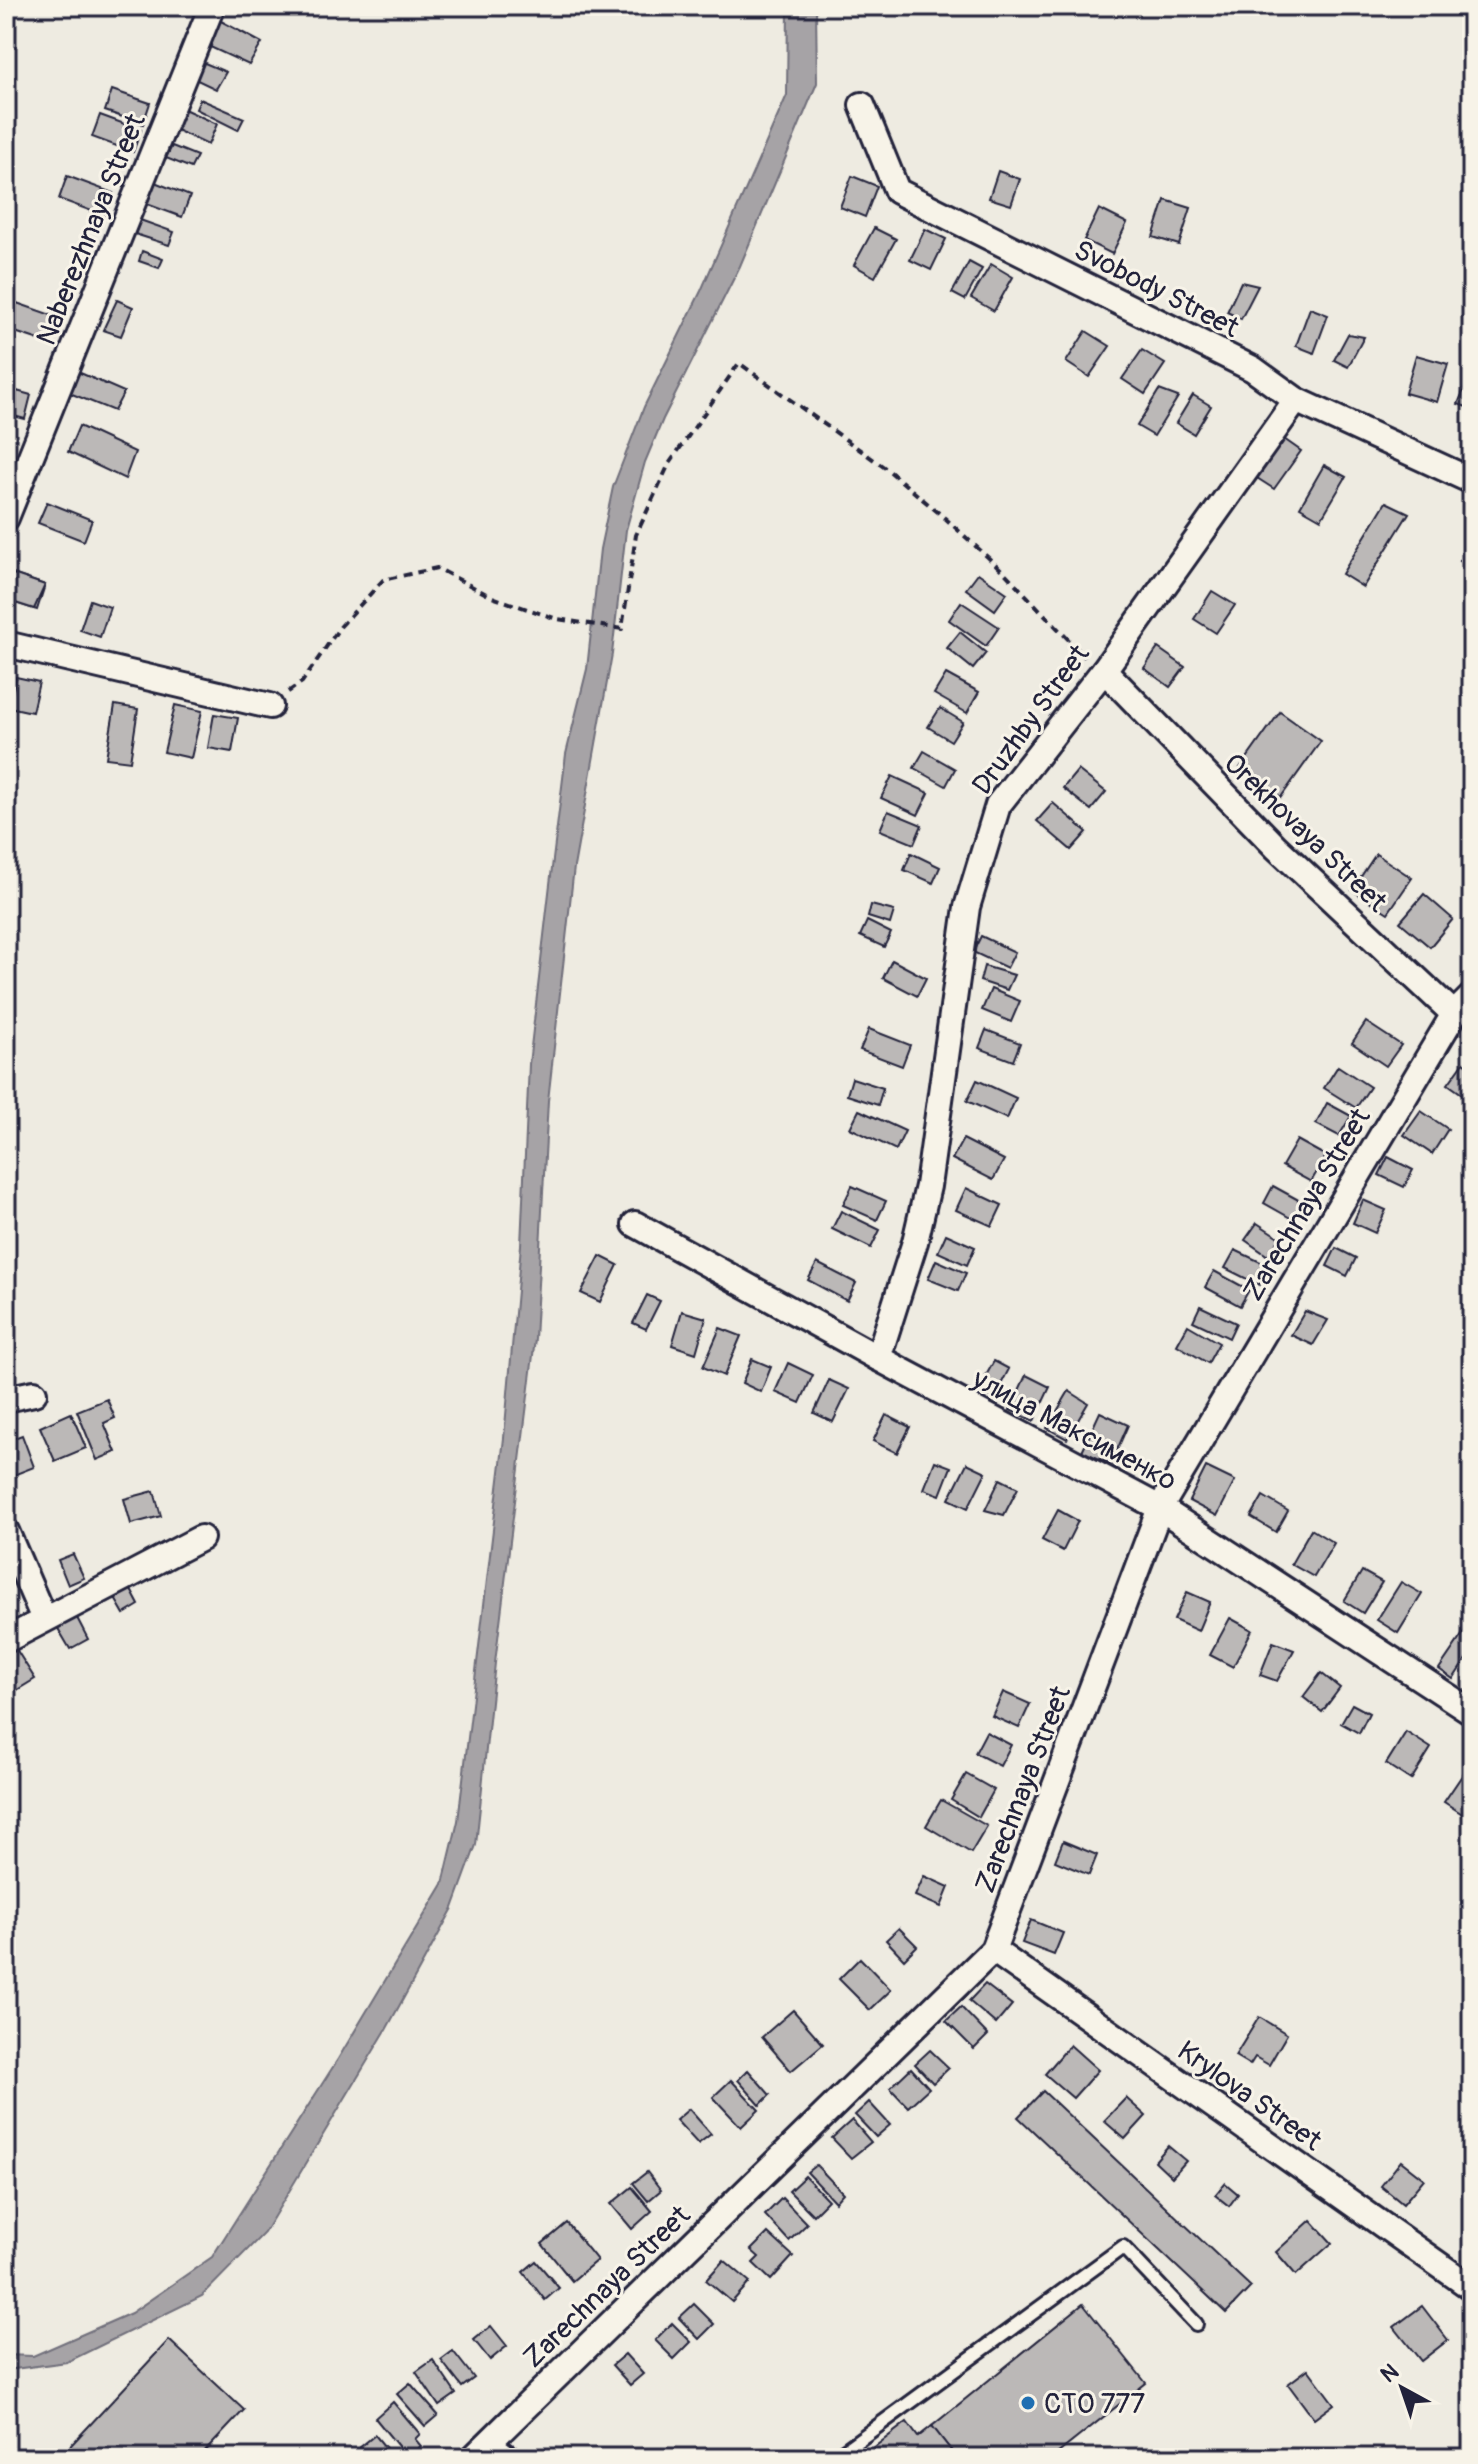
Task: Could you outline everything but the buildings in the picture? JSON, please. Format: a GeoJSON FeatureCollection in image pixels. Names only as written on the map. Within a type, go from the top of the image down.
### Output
{"type":"FeatureCollection","features":[{"type":"Feature","properties":{"kind":"street","name":"Naberezhnaya Street"},"geometry":{"type":"LineString","coordinates":[[6,518],[212,6]]}},
{"type":"Feature","properties":{"kind":"street","name":"Svobody Street"},"geometry":{"type":"LineString","coordinates":[[862,105],[897,191],[1253,369],[1296,400],[1472,481]]}},
{"type":"Feature","properties":{"kind":"street","name":"Druzhby Street"},"geometry":{"type":"LineString","coordinates":[[878,1358],[915,1242],[928,1186],[967,907],[998,805],[1104,670],[1296,400]]}},
{"type":"Feature","properties":{"kind":"street"},"geometry":{"type":"LineString","coordinates":[[6,644],[270,706]]}},
{"type":"Feature","properties":{"kind":"street","name":"Orekhovaya Street"},"geometry":{"type":"LineString","coordinates":[[1104,670],[1276,847],[1454,1014]]}},
{"type":"Feature","properties":{"kind":"street"},"geometry":{"type":"LineString","coordinates":[[1454,1014],[1472,996]]}},
{"type":"Feature","properties":{"kind":"street","name":"Zarechnaya Street"},"geometry":{"type":"LineString","coordinates":[[473,2458],[993,1950],[1160,1508],[1454,1014]]}},
{"type":"Feature","properties":{"kind":"street","name":"улица Максименко"},"geometry":{"type":"LineString","coordinates":[[635,1224],[1160,1508],[1472,1712]]}},
{"type":"Feature","properties":{"kind":"street"},"geometry":{"type":"LineString","coordinates":[[6,1399],[34,1393]]}},
{"type":"Feature","properties":{"kind":"street"},"geometry":{"type":"LineString","coordinates":[[6,1531],[44,1619]]}},
{"type":"Feature","properties":{"kind":"street"},"geometry":{"type":"LineString","coordinates":[[6,1640],[201,1538]]}},
{"type":"Feature","properties":{"kind":"street","name":"Krylova Street"},"geometry":{"type":"LineString","coordinates":[[993,1950],[1472,2288]]}},
{"type":"Feature","properties":{"kind":"lane"},"geometry":{"type":"LineString","coordinates":[[834,2458],[1123,2247],[1196,2324]]}},
{"type":"Feature","properties":{"kind":"lane"},"geometry":{"type":"LineString","coordinates":[[492,2439],[518,2458]]}},
{"type":"Feature","properties":{"kind":"path"},"geometry":{"type":"LineString","coordinates":[[270,706],[302,682],[340,627],[383,580],[437,568],[492,597],[557,619],[622,629],[636,535],[669,464],[739,363],[888,470],[1005,573],[1082,655],[1104,670]]}},
{"type":"Feature","properties":{"kind":"shaded area"},"geometry":{"type":"Polygon","coordinates":[[[788,6],[816,6],[817,83],[740,266],[663,419],[645,462],[626,530],[612,654],[574,867],[548,1101],[535,1339],[476,1845],[453,1908],[386,2030],[264,2233],[202,2296],[67,2362],[6,2370],[6,2355],[33,2356],[131,2313],[212,2257],[338,2059],[443,1884],[458,1821],[504,1438],[521,1245],[529,1064],[550,884],[566,754],[587,669],[600,549],[613,487],[644,407],[701,291],[787,95],[788,6]]]}},
{"type":"Feature","properties":{"kind":"place","name":"СТО 777"},"geometry":{"type":"Point","coordinates":[1028,2403]}}]}
